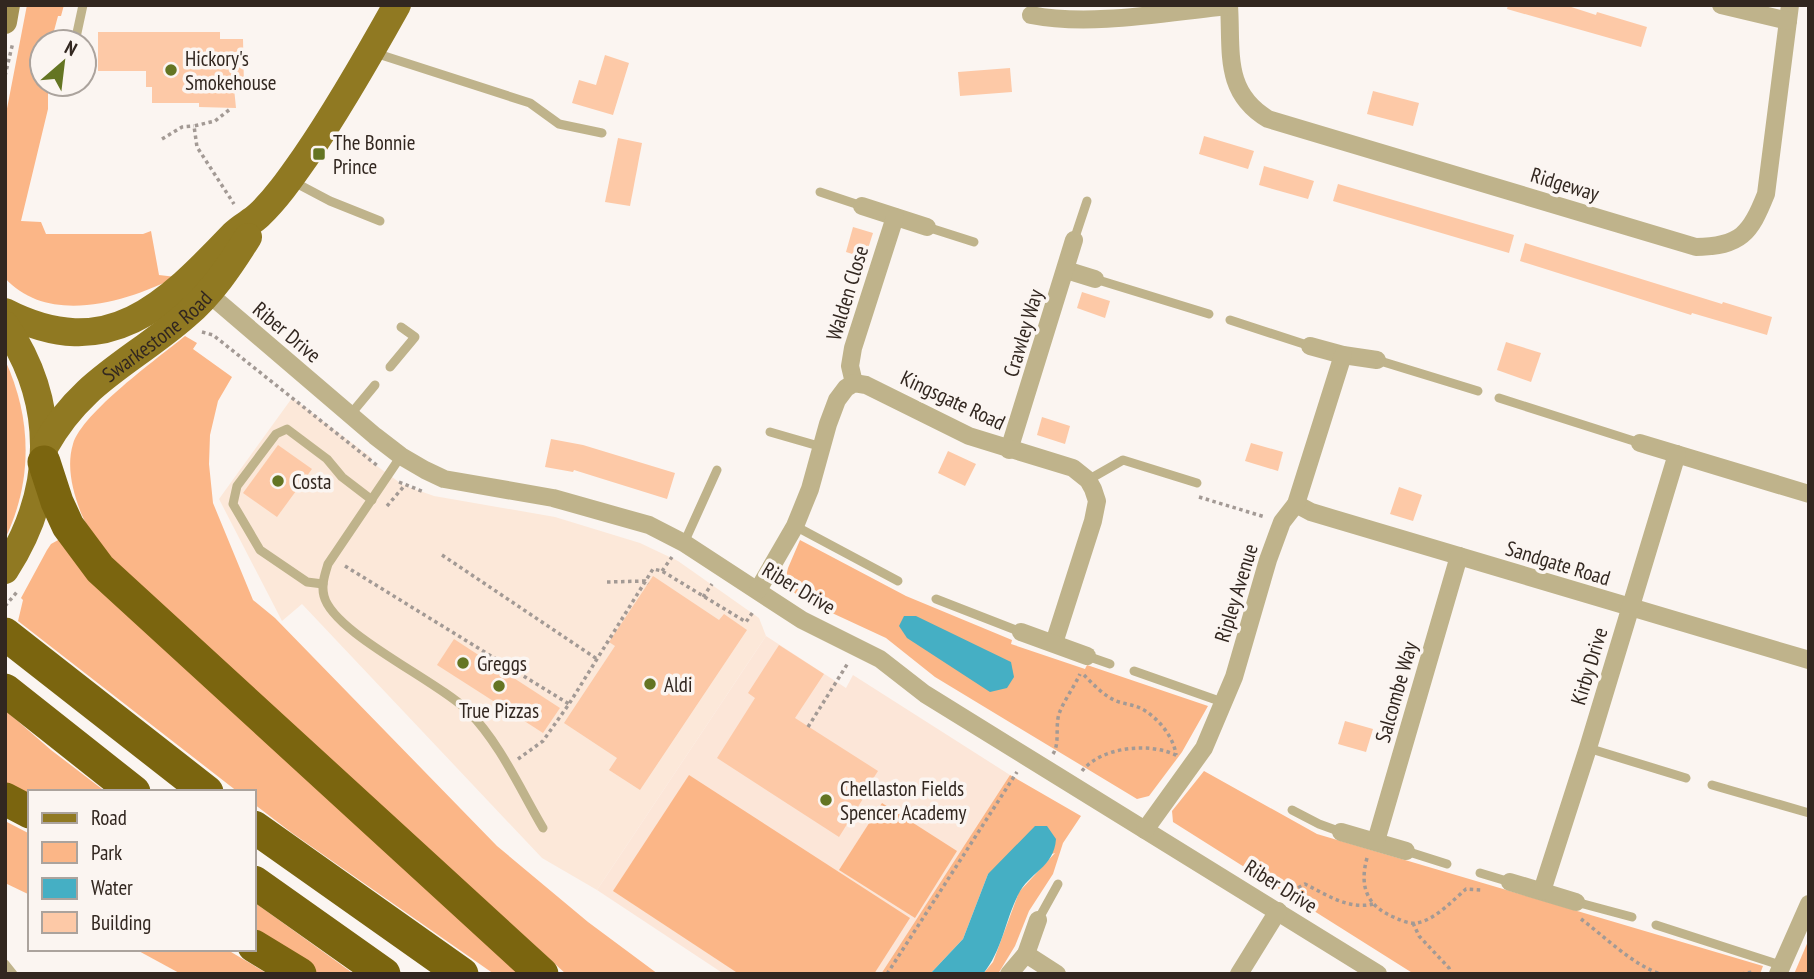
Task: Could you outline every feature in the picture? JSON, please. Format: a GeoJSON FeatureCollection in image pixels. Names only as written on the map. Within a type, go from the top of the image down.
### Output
{"type":"FeatureCollection","features":[{"type":"Feature","properties":{"kind":"highway"},"geometry":{"type":"LineString","coordinates":[[45,454],[57,502],[68,526],[100,569],[542,974]]}},
{"type":"Feature","properties":{"kind":"highway"},"geometry":{"type":"LineString","coordinates":[[5,634],[204,790]]}},
{"type":"Feature","properties":{"kind":"highway"},"geometry":{"type":"LineString","coordinates":[[5,690],[132,790]]}},
{"type":"Feature","properties":{"kind":"highway"},"geometry":{"type":"LineString","coordinates":[[5,799],[28,812]]}},
{"type":"Feature","properties":{"kind":"highway"},"geometry":{"type":"LineString","coordinates":[[256,828],[462,974]]}},
{"type":"Feature","properties":{"kind":"highway"},"geometry":{"type":"LineString","coordinates":[[256,883],[384,974]]}},
{"type":"Feature","properties":{"kind":"highway"},"geometry":{"type":"LineString","coordinates":[[256,947],[300,974]]}},
{"type":"Feature","properties":{"kind":"main road","name":"Swarkestone Road"},"geometry":{"type":"LineString","coordinates":[[45,454],[66,412],[87,391],[170,329],[200,286],[242,247],[247,211],[290,179],[326,127],[397,5]]}},
{"type":"Feature","properties":{"kind":"main road","name":"Swarkestone Road"},"geometry":{"type":"LineString","coordinates":[[5,312],[40,327],[82,333],[101,331],[128,322],[200,286]]}},
{"type":"Feature","properties":{"kind":"main road"},"geometry":{"type":"LineString","coordinates":[[5,325],[19,347],[38,394],[45,454],[34,512],[23,539],[14,583]]}},
{"type":"Feature","properties":{"kind":"street"},"geometry":{"type":"LineString","coordinates":[[5,22],[8,5]]}},
{"type":"Feature","properties":{"kind":"street"},"geometry":{"type":"LineString","coordinates":[[1721,5],[1789,13]]}},
{"type":"Feature","properties":{"kind":"street"},"geometry":{"type":"LineString","coordinates":[[1031,15],[1080,20],[1229,6]]}},
{"type":"Feature","properties":{"kind":"street","name":"Ridgeway"},"geometry":{"type":"LineString","coordinates":[[1229,6],[1234,79],[1240,94],[1252,109],[1268,119],[1696,247],[1718,247],[1736,241],[1748,230],[1762,205],[1766,194],[1789,13]]}},
{"type":"Feature","properties":{"kind":"street"},"geometry":{"type":"LineString","coordinates":[[862,206],[927,227]]}},
{"type":"Feature","properties":{"kind":"street","name":"Walden Close"},"geometry":{"type":"LineString","coordinates":[[854,383],[850,366],[853,348],[895,217]]}},
{"type":"Feature","properties":{"kind":"street","name":"Crawley Way"},"geometry":{"type":"LineString","coordinates":[[1009,450],[1074,240]]}},
{"type":"Feature","properties":{"kind":"street","name":"Crawley Way"},"geometry":{"type":"LineString","coordinates":[[1066,270],[1095,279]]}},
{"type":"Feature","properties":{"kind":"street","name":"Riber Drive"},"geometry":{"type":"LineString","coordinates":[[200,286],[401,456],[444,478],[553,498],[612,513],[649,525],[684,543],[802,620],[880,659],[925,694],[1378,974]]}},
{"type":"Feature","properties":{"kind":"street"},"geometry":{"type":"LineString","coordinates":[[1310,345],[1343,355],[1377,360]]}},
{"type":"Feature","properties":{"kind":"street","name":"Ripley Avenue"},"geometry":{"type":"LineString","coordinates":[[1145,830],[1204,748],[1225,703],[1268,560],[1282,522],[1296,504],[1343,355]]}},
{"type":"Feature","properties":{"kind":"street"},"geometry":{"type":"LineString","coordinates":[[758,590],[795,526],[810,489],[837,400],[846,388],[854,383]]}},
{"type":"Feature","properties":{"kind":"street","name":"Kingsgate Road"},"geometry":{"type":"LineString","coordinates":[[854,383],[866,385],[969,436],[1009,450],[1064,464],[1088,480]]}},
{"type":"Feature","properties":{"kind":"street"},"geometry":{"type":"LineString","coordinates":[[1640,443],[1809,494]]}},
{"type":"Feature","properties":{"kind":"street","name":"Kirby Drive"},"geometry":{"type":"LineString","coordinates":[[1542,891],[1677,454]]}},
{"type":"Feature","properties":{"kind":"street"},"geometry":{"type":"LineString","coordinates":[[1054,643],[1093,521],[1097,501],[1088,480]]}},
{"type":"Feature","properties":{"kind":"street","name":"Sandgate Road"},"geometry":{"type":"LineString","coordinates":[[1296,504],[1311,512],[1809,660]]}},
{"type":"Feature","properties":{"kind":"street","name":"Salcombe Way"},"geometry":{"type":"LineString","coordinates":[[1374,840],[1459,556]]}},
{"type":"Feature","properties":{"kind":"street"},"geometry":{"type":"LineString","coordinates":[[1021,632],[1087,656]]}},
{"type":"Feature","properties":{"kind":"street"},"geometry":{"type":"LineString","coordinates":[[1341,832],[1406,851]]}},
{"type":"Feature","properties":{"kind":"street"},"geometry":{"type":"LineString","coordinates":[[1510,882],[1576,902]]}},
{"type":"Feature","properties":{"kind":"street"},"geometry":{"type":"LineString","coordinates":[[1779,969],[1809,904]]}},
{"type":"Feature","properties":{"kind":"street"},"geometry":{"type":"LineString","coordinates":[[1239,974],[1278,911]]}},
{"type":"Feature","properties":{"kind":"street"},"geometry":{"type":"LineString","coordinates":[[1009,974],[1026,954],[1038,920]]}},
{"type":"Feature","properties":{"kind":"street"},"geometry":{"type":"LineString","coordinates":[[1026,954],[1057,974]]}},
{"type":"Feature","properties":{"kind":"lane"},"geometry":{"type":"LineString","coordinates":[[78,28],[83,5]]}},
{"type":"Feature","properties":{"kind":"lane"},"geometry":{"type":"LineString","coordinates":[[371,52],[530,103],[559,124],[602,133]]}},
{"type":"Feature","properties":{"kind":"lane"},"geometry":{"type":"LineString","coordinates":[[290,179],[330,201],[380,221]]}},
{"type":"Feature","properties":{"kind":"lane"},"geometry":{"type":"LineString","coordinates":[[820,192],[862,206]]}},
{"type":"Feature","properties":{"kind":"lane"},"geometry":{"type":"LineString","coordinates":[[1074,240],[1087,201]]}},
{"type":"Feature","properties":{"kind":"lane"},"geometry":{"type":"LineString","coordinates":[[927,227],[974,242]]}},
{"type":"Feature","properties":{"kind":"lane"},"geometry":{"type":"LineString","coordinates":[[1095,279],[1209,314]]}},
{"type":"Feature","properties":{"kind":"lane"},"geometry":{"type":"LineString","coordinates":[[1230,320],[1310,345]]}},
{"type":"Feature","properties":{"kind":"lane"},"geometry":{"type":"LineString","coordinates":[[390,367],[415,337],[401,327]]}},
{"type":"Feature","properties":{"kind":"lane"},"geometry":{"type":"LineString","coordinates":[[1377,360],[1478,391]]}},
{"type":"Feature","properties":{"kind":"lane"},"geometry":{"type":"LineString","coordinates":[[350,415],[375,385]]}},
{"type":"Feature","properties":{"kind":"lane"},"geometry":{"type":"LineString","coordinates":[[1499,398],[1640,443]]}},
{"type":"Feature","properties":{"kind":"lane"},"geometry":{"type":"LineString","coordinates":[[323,584],[307,583],[260,550],[233,504],[237,486],[276,434],[287,429],[327,459],[342,477],[372,500]]}},
{"type":"Feature","properties":{"kind":"lane"},"geometry":{"type":"LineString","coordinates":[[770,432],[822,447]]}},
{"type":"Feature","properties":{"kind":"lane"},"geometry":{"type":"LineString","coordinates":[[401,456],[328,565],[323,595],[333,612],[348,627],[467,710],[496,747],[543,828]]}},
{"type":"Feature","properties":{"kind":"lane"},"geometry":{"type":"LineString","coordinates":[[1088,480],[1123,460],[1197,484]]}},
{"type":"Feature","properties":{"kind":"lane"},"geometry":{"type":"LineString","coordinates":[[684,543],[717,470]]}},
{"type":"Feature","properties":{"kind":"lane"},"geometry":{"type":"LineString","coordinates":[[795,526],[898,581]]}},
{"type":"Feature","properties":{"kind":"lane"},"geometry":{"type":"LineString","coordinates":[[936,599],[1021,632]]}},
{"type":"Feature","properties":{"kind":"lane"},"geometry":{"type":"LineString","coordinates":[[1087,656],[1110,664]]}},
{"type":"Feature","properties":{"kind":"lane"},"geometry":{"type":"LineString","coordinates":[[1134,671],[1225,703]]}},
{"type":"Feature","properties":{"kind":"lane"},"geometry":{"type":"LineString","coordinates":[[1588,748],[1686,778]]}},
{"type":"Feature","properties":{"kind":"lane"},"geometry":{"type":"LineString","coordinates":[[1712,785],[1809,813]]}},
{"type":"Feature","properties":{"kind":"lane"},"geometry":{"type":"LineString","coordinates":[[1292,810],[1341,832]]}},
{"type":"Feature","properties":{"kind":"lane"},"geometry":{"type":"LineString","coordinates":[[1406,851],[1447,864]]}},
{"type":"Feature","properties":{"kind":"lane"},"geometry":{"type":"LineString","coordinates":[[1480,873],[1510,882]]}},
{"type":"Feature","properties":{"kind":"lane"},"geometry":{"type":"LineString","coordinates":[[1038,920],[1058,884]]}},
{"type":"Feature","properties":{"kind":"lane"},"geometry":{"type":"LineString","coordinates":[[1576,902],[1632,917]]}},
{"type":"Feature","properties":{"kind":"lane"},"geometry":{"type":"LineString","coordinates":[[1656,925],[1779,969]]}},
{"type":"Feature","properties":{"kind":"lane"},"geometry":{"type":"LineString","coordinates":[[5,964],[13,974]]}},
{"type":"Feature","properties":{"kind":"path"},"geometry":{"type":"LineString","coordinates":[[162,139],[182,127],[215,121],[229,110]]}},
{"type":"Feature","properties":{"kind":"path"},"geometry":{"type":"LineString","coordinates":[[194,126],[197,147],[247,211]]}},
{"type":"Feature","properties":{"kind":"path"},"geometry":{"type":"LineString","coordinates":[[385,509],[403,485],[419,484],[425,470]]}},
{"type":"Feature","properties":{"kind":"path"},"geometry":{"type":"LineString","coordinates":[[442,555],[597,659]]}},
{"type":"Feature","properties":{"kind":"path"},"geometry":{"type":"LineString","coordinates":[[351,557],[344,567],[569,704]]}},
{"type":"Feature","properties":{"kind":"path"},"geometry":{"type":"LineString","coordinates":[[662,571],[672,557]]}},
{"type":"Feature","properties":{"kind":"path"},"geometry":{"type":"LineString","coordinates":[[507,767],[542,741],[569,704],[653,569],[662,571],[747,622],[753,611]]}},
{"type":"Feature","properties":{"kind":"path"},"geometry":{"type":"LineString","coordinates":[[607,582],[646,582]]}},
{"type":"Feature","properties":{"kind":"path"},"geometry":{"type":"LineString","coordinates":[[5,606],[14,583]]}},
{"type":"Feature","properties":{"kind":"path"},"geometry":{"type":"LineString","coordinates":[[703,597],[712,584]]}},
{"type":"Feature","properties":{"kind":"path"},"geometry":{"type":"LineString","coordinates":[[808,727],[848,663]]}},
{"type":"Feature","properties":{"kind":"path"},"geometry":{"type":"LineString","coordinates":[[1045,767],[1057,748],[1056,727],[1060,711],[1072,693],[1081,671],[1098,690],[1114,700],[1141,709],[1156,719],[1175,746],[1176,755]]}},
{"type":"Feature","properties":{"kind":"path"},"geometry":{"type":"LineString","coordinates":[[1073,785],[1084,768],[1112,752],[1141,748],[1163,750],[1191,765]]}},
{"type":"Feature","properties":{"kind":"path"},"geometry":{"type":"LineString","coordinates":[[887,974],[1017,772]]}},
{"type":"Feature","properties":{"kind":"path"},"geometry":{"type":"LineString","coordinates":[[1374,840],[1363,872],[1365,890],[1381,912],[1413,923],[1441,910],[1466,889],[1506,894],[1510,882]]}},
{"type":"Feature","properties":{"kind":"path"},"geometry":{"type":"LineString","coordinates":[[1278,911],[1296,889],[1305,884],[1360,907],[1373,904]]}},
{"type":"Feature","properties":{"kind":"path"},"geometry":{"type":"LineString","coordinates":[[1576,902],[1576,915],[1622,951],[1661,974]]}},
{"type":"Feature","properties":{"kind":"path"},"geometry":{"type":"LineString","coordinates":[[1413,923],[1419,936],[1449,968],[1451,974]]}},
{"type":"Feature","properties":{"kind":"path"},"geometry":{"type":"LineString","coordinates":[[1741,974],[1759,974]]}},
{"type":"Feature","properties":{"kind":"shaded area"},"geometry":{"type":"Polygon","coordinates":[[[292,398],[372,458],[370,461],[403,485],[434,496],[555,517],[640,543],[678,561],[759,618],[766,636],[597,890],[542,858],[302,604],[282,621],[219,499],[292,398]]]}},
{"type":"Feature","properties":{"kind":"shaded area","name":"Chellaston Fields Spencer Academy"},"geometry":{"type":"Polygon","coordinates":[[[766,636],[846,688],[853,675],[1010,775],[881,974],[724,974],[597,890],[766,636]]]}},
{"type":"Feature","properties":{"kind":"green space"},"geometry":{"type":"Polygon","coordinates":[[[27,5],[64,5],[55,28],[28,28],[28,98],[48,98],[48,109],[21,221],[41,222],[46,234],[143,234],[151,231],[159,275],[176,277],[135,294],[88,305],[43,302],[23,293],[5,278],[5,119],[27,5]]]}},
{"type":"Feature","properties":{"kind":"green space"},"geometry":{"type":"Polygon","coordinates":[[[185,336],[197,343],[193,349],[232,377],[218,401],[210,435],[209,464],[213,503],[253,600],[275,618],[497,846],[588,922],[658,974],[566,974],[110,559],[94,537],[78,505],[70,470],[73,444],[80,431],[105,402],[185,336]]]}},
{"type":"Feature","properties":{"kind":"green space"},"geometry":{"type":"Polygon","coordinates":[[[5,360],[20,404],[26,449],[21,495],[5,539],[5,360]]]}},
{"type":"Feature","properties":{"kind":"green space"},"geometry":{"type":"Polygon","coordinates":[[[60,539],[528,974],[494,974],[292,833],[256,806],[256,790],[235,790],[18,621],[23,600],[21,598],[51,544],[60,539]]]}},
{"type":"Feature","properties":{"kind":"green space"},"geometry":{"type":"Polygon","coordinates":[[[800,540],[906,596],[1012,640],[1011,644],[1085,669],[1087,665],[1208,706],[1182,752],[1149,796],[1137,799],[935,677],[886,638],[804,600],[784,585],[800,540]]]}},
{"type":"Feature","properties":{"kind":"green space"},"geometry":{"type":"Polygon","coordinates":[[[5,710],[103,790],[28,790],[28,801],[5,788],[5,710]]]}},
{"type":"Feature","properties":{"kind":"green space"},"geometry":{"type":"Polygon","coordinates":[[[1204,771],[1317,834],[1763,966],[1760,974],[1414,974],[1173,822],[1172,811],[1204,771]]]}},
{"type":"Feature","properties":{"kind":"green space"},"geometry":{"type":"Polygon","coordinates":[[[689,775],[910,918],[874,974],[739,974],[613,891],[689,775]]]}},
{"type":"Feature","properties":{"kind":"green space"},"geometry":{"type":"Polygon","coordinates":[[[1010,775],[1081,816],[1063,843],[1053,874],[1029,911],[1015,946],[998,974],[983,974],[993,962],[1019,892],[1055,853],[988,874],[963,939],[930,974],[881,974],[1010,775]]]}},
{"type":"Feature","properties":{"kind":"green space"},"geometry":{"type":"Polygon","coordinates":[[[882,803],[957,851],[915,918],[839,870],[882,803]]]}},
{"type":"Feature","properties":{"kind":"green space"},"geometry":{"type":"Polygon","coordinates":[[[5,821],[28,833],[28,894],[5,883],[5,821]]]}},
{"type":"Feature","properties":{"kind":"green space"},"geometry":{"type":"Polygon","coordinates":[[[256,903],[354,974],[317,974],[256,938],[256,903]]]}},
{"type":"Feature","properties":{"kind":"green space"},"geometry":{"type":"Polygon","coordinates":[[[1809,939],[1809,974],[1794,974],[1809,939]]]}},
{"type":"Feature","properties":{"kind":"green space"},"geometry":{"type":"Polygon","coordinates":[[[139,951],[229,951],[268,974],[181,974],[139,951]]]}},
{"type":"Feature","properties":{"kind":"water"},"geometry":{"type":"Polygon","coordinates":[[[904,616],[916,616],[1011,662],[1014,677],[1007,688],[990,692],[907,638],[899,626],[904,616]]]}},
{"type":"Feature","properties":{"kind":"water"},"geometry":{"type":"Polygon","coordinates":[[[1035,826],[1047,826],[1056,839],[1054,849],[1051,857],[1018,895],[999,946],[983,974],[930,974],[963,939],[988,874],[1035,826]]]}},
{"type":"Feature","properties":{"kind":"building"},"geometry":{"type":"Polygon","coordinates":[[[1508,5],[1565,5],[1647,27],[1641,47],[1507,9],[1508,5]]]}},
{"type":"Feature","properties":{"kind":"building","name":"Hickory's Smokehouse"},"geometry":{"type":"Polygon","coordinates":[[[98,32],[220,32],[220,39],[243,39],[244,88],[234,88],[236,108],[199,107],[199,103],[152,103],[152,87],[146,87],[146,71],[98,71],[98,32]]]}},
{"type":"Feature","properties":{"kind":"building"},"geometry":{"type":"Polygon","coordinates":[[[605,55],[629,63],[613,115],[572,103],[579,80],[596,85],[605,55]]]}},
{"type":"Feature","properties":{"kind":"building"},"geometry":{"type":"Polygon","coordinates":[[[1010,68],[1012,92],[960,96],[958,72],[1010,68]]]}},
{"type":"Feature","properties":{"kind":"building"},"geometry":{"type":"Polygon","coordinates":[[[1373,91],[1419,103],[1413,126],[1367,114],[1373,91]]]}},
{"type":"Feature","properties":{"kind":"building"},"geometry":{"type":"Polygon","coordinates":[[[1204,136],[1254,151],[1248,169],[1199,154],[1204,136]]]}},
{"type":"Feature","properties":{"kind":"building"},"geometry":{"type":"Polygon","coordinates":[[[618,138],[642,143],[630,206],[605,202],[618,138]]]}},
{"type":"Feature","properties":{"kind":"building"},"geometry":{"type":"Polygon","coordinates":[[[1264,166],[1314,181],[1308,199],[1259,185],[1264,166]]]}},
{"type":"Feature","properties":{"kind":"building"},"geometry":{"type":"Polygon","coordinates":[[[1338,184],[1514,235],[1509,253],[1333,201],[1338,184]]]}},
{"type":"Feature","properties":{"kind":"building"},"geometry":{"type":"Polygon","coordinates":[[[853,227],[873,233],[865,258],[846,252],[853,227]]]}},
{"type":"Feature","properties":{"kind":"building"},"geometry":{"type":"Polygon","coordinates":[[[1525,243],[1772,317],[1767,335],[1692,313],[1691,315],[1520,261],[1525,243]]]}},
{"type":"Feature","properties":{"kind":"building"},"geometry":{"type":"Polygon","coordinates":[[[1082,292],[1110,301],[1105,318],[1077,308],[1082,292]]]}},
{"type":"Feature","properties":{"kind":"building"},"geometry":{"type":"Polygon","coordinates":[[[1506,342],[1541,353],[1531,382],[1497,370],[1506,342]]]}},
{"type":"Feature","properties":{"kind":"building"},"geometry":{"type":"Polygon","coordinates":[[[1042,417],[1070,426],[1065,444],[1037,435],[1042,417]]]}},
{"type":"Feature","properties":{"kind":"building"},"geometry":{"type":"Polygon","coordinates":[[[551,439],[583,445],[675,473],[667,499],[574,470],[545,467],[551,439]]]}},
{"type":"Feature","properties":{"kind":"building"},"geometry":{"type":"Polygon","coordinates":[[[1251,443],[1283,452],[1278,471],[1245,461],[1251,443]]]}},
{"type":"Feature","properties":{"kind":"building","name":"Costa"},"geometry":{"type":"Polygon","coordinates":[[[278,445],[312,469],[277,517],[243,493],[278,445]]]}},
{"type":"Feature","properties":{"kind":"building"},"geometry":{"type":"Polygon","coordinates":[[[948,451],[976,464],[965,486],[938,473],[948,451]]]}},
{"type":"Feature","properties":{"kind":"building"},"geometry":{"type":"Polygon","coordinates":[[[1399,487],[1422,495],[1413,521],[1390,514],[1399,487]]]}},
{"type":"Feature","properties":{"kind":"building","name":"Aldi"},"geometry":{"type":"Polygon","coordinates":[[[653,576],[719,620],[724,614],[747,630],[640,790],[609,770],[617,758],[564,723],[615,646],[609,642],[653,576]]]}},
{"type":"Feature","properties":{"kind":"building"},"geometry":{"type":"Polygon","coordinates":[[[454,639],[560,708],[543,733],[437,665],[454,639]]]}},
{"type":"Feature","properties":{"kind":"building"},"geometry":{"type":"Polygon","coordinates":[[[779,645],[824,674],[795,718],[878,771],[839,837],[717,758],[755,698],[748,693],[779,645]]]}},
{"type":"Feature","properties":{"kind":"building"},"geometry":{"type":"Polygon","coordinates":[[[1345,721],[1373,729],[1366,752],[1338,744],[1345,721]]]}},
{"type":"Feature","properties":{"kind":"place","name":"Hickory's Smokehouse"},"geometry":{"type":"Point","coordinates":[171,70]}},
{"type":"Feature","properties":{"kind":"place","name":"The Bonnie Prince"},"geometry":{"type":"Point","coordinates":[319,154]}},
{"type":"Feature","properties":{"kind":"place","name":"Costa"},"geometry":{"type":"Point","coordinates":[278,481]}},
{"type":"Feature","properties":{"kind":"place","name":"Greggs"},"geometry":{"type":"Point","coordinates":[463,663]}},
{"type":"Feature","properties":{"kind":"place","name":"Aldi"},"geometry":{"type":"Point","coordinates":[650,684]}},
{"type":"Feature","properties":{"kind":"place","name":"True Pizzas"},"geometry":{"type":"Point","coordinates":[499,686]}},
{"type":"Feature","properties":{"kind":"place","name":"Chellaston Fields Spencer Academy"},"geometry":{"type":"Point","coordinates":[826,800]}}]}
